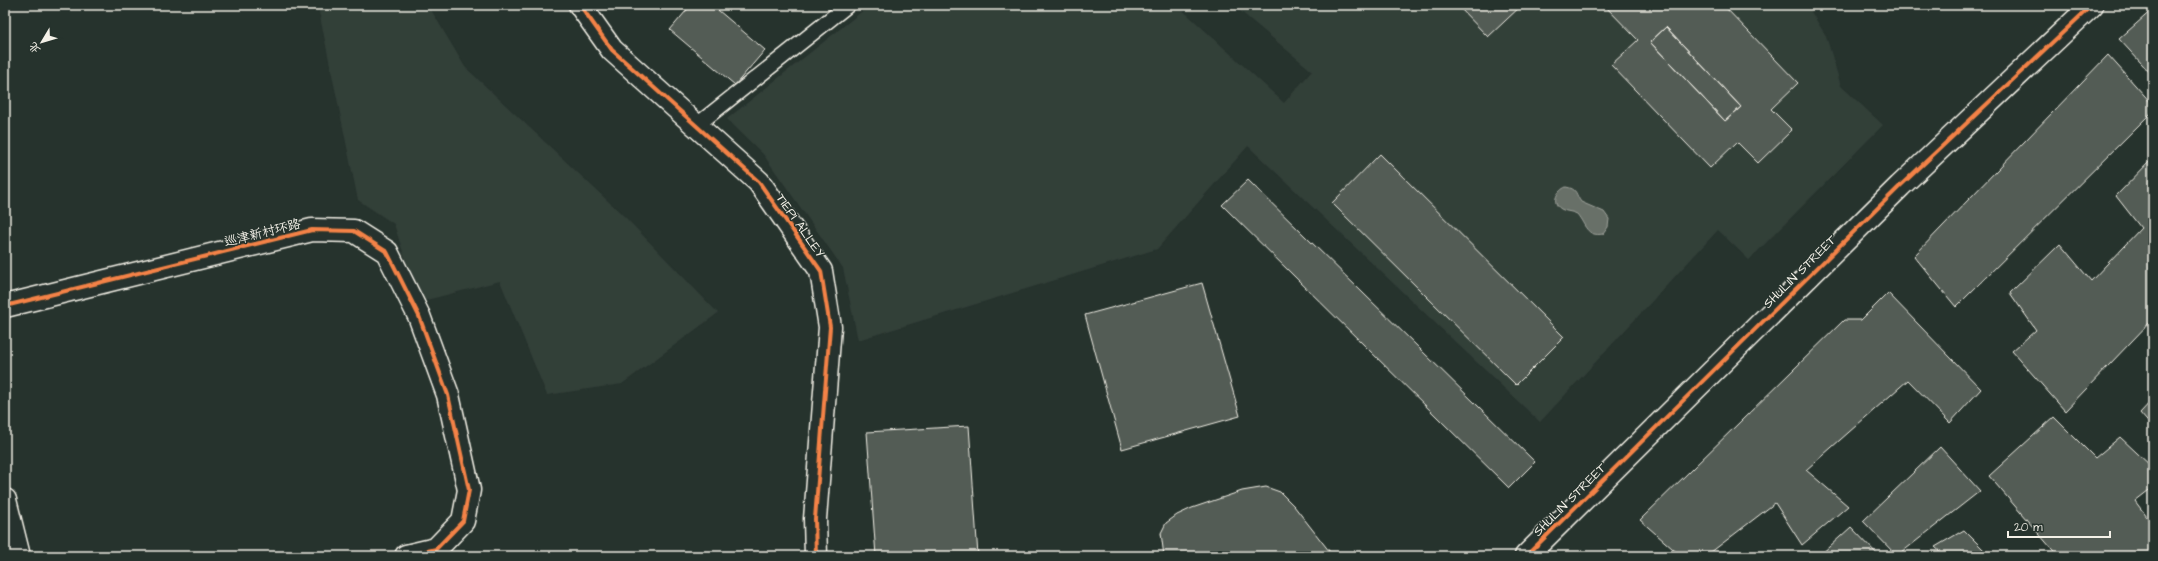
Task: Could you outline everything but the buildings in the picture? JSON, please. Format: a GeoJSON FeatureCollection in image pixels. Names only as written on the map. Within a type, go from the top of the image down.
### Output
{"type":"FeatureCollection","features":[{"type":"Feature","properties":{"kind":"street","name":"TIEPI ALLEY"},"geometry":{"type":"LineString","coordinates":[[580,5],[612,50],[759,182],[821,270],[830,327],[815,519],[816,556]]}},
{"type":"Feature","properties":{"kind":"street","name":"SHULIN STREET"},"geometry":{"type":"LineString","coordinates":[[1526,556],[1900,186],[2092,5]]}},
{"type":"Feature","properties":{"kind":"street","name":"巡津新村环路"},"geometry":{"type":"LineString","coordinates":[[5,306],[312,230],[354,231],[387,252],[419,316],[448,395],[469,490],[463,521],[436,549],[406,556]]}},
{"type":"Feature","properties":{"kind":"street"},"geometry":{"type":"LineString","coordinates":[[5,500],[19,556]]}},
{"type":"Feature","properties":{"kind":"lane"},"geometry":{"type":"LineString","coordinates":[[697,125],[848,5]]}},
{"type":"Feature","properties":{"kind":"shaded area"},"geometry":{"type":"Polygon","coordinates":[[[325,5],[428,5],[465,67],[626,218],[718,313],[622,384],[547,395],[500,281],[419,302],[394,224],[358,200],[318,7],[325,5]]]}},
{"type":"Feature","properties":{"kind":"shaded area"},"geometry":{"type":"Polygon","coordinates":[[[870,5],[1177,5],[1284,103],[1312,71],[1233,5],[1807,5],[1826,36],[1841,86],[1883,125],[1749,260],[1718,230],[1540,422],[1248,146],[1157,249],[858,340],[843,268],[763,154],[727,119],[870,5]]]}},
{"type":"Feature","properties":{"kind":"shaded area"},"geometry":{"type":"Polygon","coordinates":[[[1566,187],[1573,189],[1581,202],[1604,212],[1609,219],[1608,227],[1603,234],[1593,234],[1587,229],[1577,214],[1563,210],[1558,206],[1556,203],[1556,196],[1566,187]]]}},
{"type":"Feature","properties":{"kind":"cycle path"},"geometry":{"type":"LineString","coordinates":[[580,5],[612,50],[759,182],[821,271],[830,327],[815,519],[816,556]]}},
{"type":"Feature","properties":{"kind":"cycle path"},"geometry":{"type":"LineString","coordinates":[[1526,556],[1900,186],[2092,5]]}},
{"type":"Feature","properties":{"kind":"cycle path"},"geometry":{"type":"LineString","coordinates":[[5,306],[312,230],[354,231],[387,252],[419,316],[448,395],[469,490],[463,521],[436,549],[406,556]]}}]}
